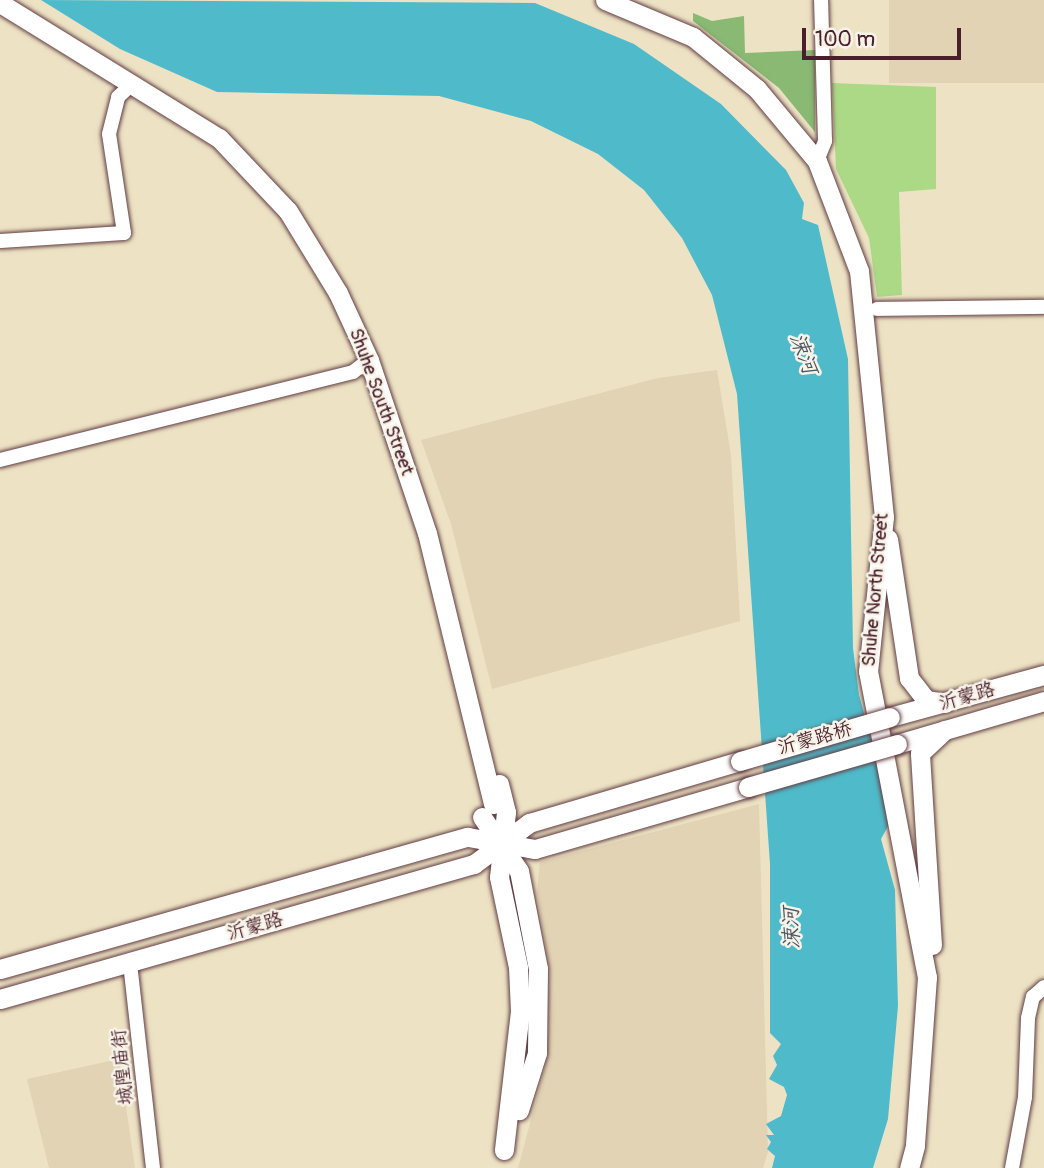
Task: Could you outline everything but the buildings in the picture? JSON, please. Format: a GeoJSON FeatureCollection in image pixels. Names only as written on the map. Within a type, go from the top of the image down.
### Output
{"type":"FeatureCollection","features":[{"type":"Feature","properties":{"kind":"main road","name":"Shuhe North Street"},"geometry":{"type":"LineString","coordinates":[[605,0],[693,37],[757,89],[817,160],[859,271],[884,517],[867,671],[904,846],[927,977],[915,1146],[909,1168]]}},
{"type":"Feature","properties":{"kind":"main road","name":"Shuhe South Street"},"geometry":{"type":"LineString","coordinates":[[0,3],[130,86],[219,138],[288,211],[338,293],[369,360],[423,520],[462,667],[488,810]]}},
{"type":"Feature","properties":{"kind":"main road"},"geometry":{"type":"LineString","coordinates":[[884,517],[909,678],[926,700],[945,703]]}},
{"type":"Feature","properties":{"kind":"main road"},"geometry":{"type":"LineString","coordinates":[[874,597],[882,591],[893,598],[908,698],[890,718]]}},
{"type":"Feature","properties":{"kind":"main road"},"geometry":{"type":"LineString","coordinates":[[452,627],[451,662],[488,810],[503,843],[511,877],[530,1007],[526,1060],[502,1159]]}},
{"type":"Feature","properties":{"kind":"main road"},"geometry":{"type":"LineString","coordinates":[[452,627],[470,656],[506,811],[503,843]]}},
{"type":"Feature","properties":{"kind":"main road","name":"沂蒙路"},"geometry":{"type":"LineString","coordinates":[[890,718],[1044,675]]}},
{"type":"Feature","properties":{"kind":"main road","name":"沂蒙路"},"geometry":{"type":"LineString","coordinates":[[897,744],[1044,701]]}},
{"type":"Feature","properties":{"kind":"main road","name":"沂蒙路桥"},"geometry":{"type":"LineString","coordinates":[[740,761],[890,718]]}},
{"type":"Feature","properties":{"kind":"main road"},"geometry":{"type":"LineString","coordinates":[[927,977],[932,942],[920,753],[945,730]]}},
{"type":"Feature","properties":{"kind":"main road"},"geometry":{"type":"LineString","coordinates":[[897,744],[915,763],[925,855],[919,859],[904,846]]}},
{"type":"Feature","properties":{"kind":"main road","name":"沂蒙路桥"},"geometry":{"type":"LineString","coordinates":[[748,787],[897,744]]}},
{"type":"Feature","properties":{"kind":"main road","name":"沂蒙路"},"geometry":{"type":"LineString","coordinates":[[0,999],[474,864],[529,823],[740,761]]}},
{"type":"Feature","properties":{"kind":"main road","name":"沂蒙路"},"geometry":{"type":"LineString","coordinates":[[0,969],[468,837],[535,849],[748,787]]}},
{"type":"Feature","properties":{"kind":"main road"},"geometry":{"type":"LineString","coordinates":[[468,837],[488,810]]}},
{"type":"Feature","properties":{"kind":"main road"},"geometry":{"type":"LineString","coordinates":[[511,877],[535,849]]}},
{"type":"Feature","properties":{"kind":"main road"},"geometry":{"type":"LineString","coordinates":[[474,864],[511,877]]}},
{"type":"Feature","properties":{"kind":"street"},"geometry":{"type":"LineString","coordinates":[[817,160],[825,141],[821,0]]}},
{"type":"Feature","properties":{"kind":"street"},"geometry":{"type":"LineString","coordinates":[[0,241],[124,233],[109,134],[118,97],[130,86]]}},
{"type":"Feature","properties":{"kind":"street"},"geometry":{"type":"LineString","coordinates":[[877,309],[1044,307]]}},
{"type":"Feature","properties":{"kind":"street"},"geometry":{"type":"LineString","coordinates":[[0,460],[354,372],[369,360]]}},
{"type":"Feature","properties":{"kind":"street","name":"城隍庙街"},"geometry":{"type":"LineString","coordinates":[[130,963],[153,1168]]}},
{"type":"Feature","properties":{"kind":"street"},"geometry":{"type":"LineString","coordinates":[[1012,1168],[1025,1097],[1028,1018],[1033,997],[1044,987]]}},
{"type":"Feature","properties":{"kind":"shaded area"},"geometry":{"type":"Polygon","coordinates":[[[889,0],[1044,0],[1044,83],[889,83],[889,0]]]}},
{"type":"Feature","properties":{"kind":"shaded area"},"geometry":{"type":"Polygon","coordinates":[[[717,370],[731,455],[740,621],[492,689],[451,524],[421,440],[658,378],[717,370]]]}},
{"type":"Feature","properties":{"kind":"shaded area"},"geometry":{"type":"Polygon","coordinates":[[[759,804],[768,1152],[763,1168],[518,1168],[546,1064],[550,971],[537,892],[540,862],[759,804]]]}},
{"type":"Feature","properties":{"kind":"shaded area"},"geometry":{"type":"Polygon","coordinates":[[[119,1059],[135,1168],[49,1168],[27,1079],[119,1059]]]}},
{"type":"Feature","properties":{"kind":"green space"},"geometry":{"type":"Polygon","coordinates":[[[693,13],[712,21],[744,16],[745,53],[815,50],[815,132],[779,88],[693,21],[693,13]]]}},
{"type":"Feature","properties":{"kind":"green space"},"geometry":{"type":"Polygon","coordinates":[[[832,83],[936,87],[936,189],[899,192],[902,295],[877,297],[869,238],[836,169],[832,83]]]}},
{"type":"Feature","properties":{"kind":"water","name":"涑河"},"geometry":{"type":"Polygon","coordinates":[[[41,0],[535,3],[634,44],[721,104],[786,170],[804,203],[802,219],[818,225],[848,359],[853,648],[859,695],[893,817],[881,839],[895,890],[898,1006],[888,1119],[873,1168],[772,1168],[775,1156],[767,1149],[771,1142],[766,1135],[774,1135],[766,1124],[781,1116],[787,1095],[784,1087],[769,1079],[777,1065],[773,1056],[781,1044],[770,1033],[770,864],[737,394],[712,295],[682,238],[644,190],[598,154],[531,121],[439,96],[217,92],[120,49],[41,0]]]}}]}
